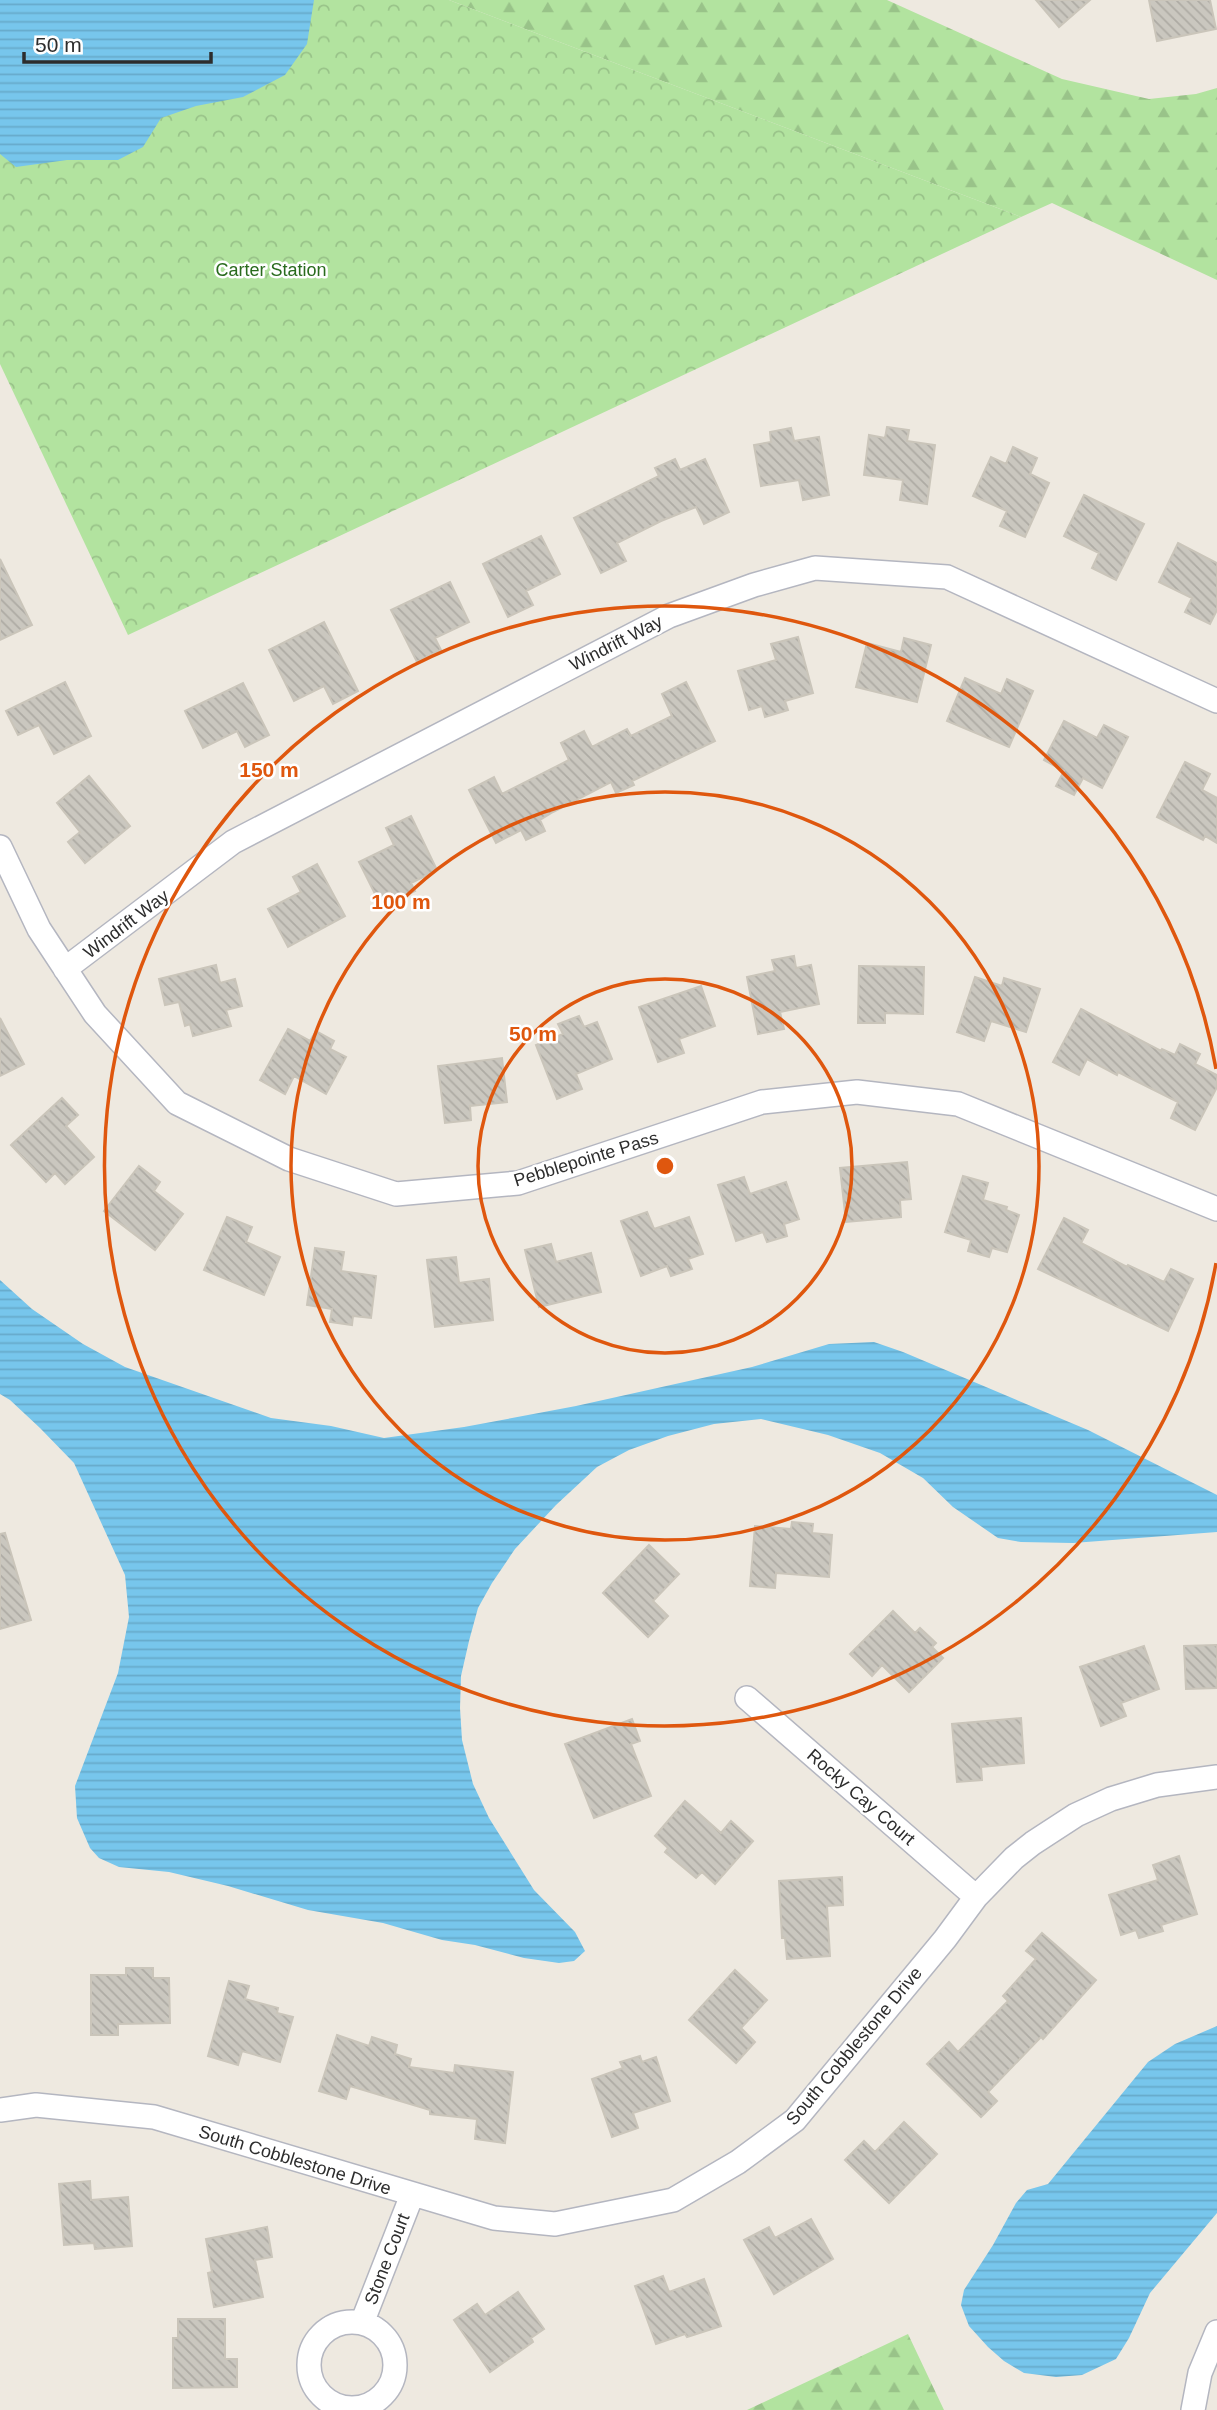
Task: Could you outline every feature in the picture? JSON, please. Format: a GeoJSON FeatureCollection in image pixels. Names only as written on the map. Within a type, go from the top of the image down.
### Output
{"type":"FeatureCollection","features":[{"type":"Feature","properties":{"kind":"street","name":"Windrift Way"},"geometry":{"type":"LineString","coordinates":[[65,969],[233,842],[669,616],[754,585],[815,568],[947,577],[1217,701]]}},
{"type":"Feature","properties":{"kind":"street","name":"Pebblepointe Pass"},"geometry":{"type":"LineString","coordinates":[[0,847],[39,929],[95,1014],[177,1103],[289,1159],[396,1194],[518,1183],[762,1102],[857,1092],[958,1104],[1217,1209]]}},
{"type":"Feature","properties":{"kind":"street","name":"Rocky Cay Court"},"geometry":{"type":"LineString","coordinates":[[747,1698],[976,1897]]}},
{"type":"Feature","properties":{"kind":"street","name":"South Cobblestone Drive"},"geometry":{"type":"LineString","coordinates":[[0,2110],[36,2105],[154,2117],[494,2218],[555,2224],[673,2200],[738,2162],[795,2120],[945,1939],[976,1897],[1024,1850],[1057,1826],[1111,1799],[1157,1785],[1217,1777]]}},
{"type":"Feature","properties":{"kind":"street","name":"Stone Court"},"geometry":{"type":"LineString","coordinates":[[362,2323],[412,2194]]}},
{"type":"Feature","properties":{"kind":"street"},"geometry":{"type":"LineString","coordinates":[[1193,2410],[1200,2373],[1217,2332]]}},
{"type":"Feature","properties":{"kind":"green space","name":"Carter Station"},"geometry":{"type":"Polygon","coordinates":[[[0,0],[449,0],[1021,217],[128,635],[0,364],[0,0]]]}},
{"type":"Feature","properties":{"kind":"green space"},"geometry":{"type":"Polygon","coordinates":[[[449,0],[887,0],[1062,79],[1149,99],[1196,94],[1217,88],[1217,280],[1052,203],[1021,217],[449,0]]]}},
{"type":"Feature","properties":{"kind":"green space"},"geometry":{"type":"Polygon","coordinates":[[[908,2334],[944,2410],[747,2410],[908,2334]]]}},
{"type":"Feature","properties":{"kind":"water"},"geometry":{"type":"Polygon","coordinates":[[[0,0],[314,0],[307,44],[285,75],[243,97],[196,106],[161,118],[143,147],[118,160],[67,160],[16,167],[0,154],[0,0]]]}},
{"type":"Feature","properties":{"kind":"water"},"geometry":{"type":"Polygon","coordinates":[[[0,1280],[32,1309],[83,1344],[125,1367],[271,1418],[331,1426],[384,1438],[464,1427],[576,1406],[752,1367],[829,1344],[874,1342],[1088,1430],[1217,1495],[1217,1532],[1073,1543],[1021,1542],[998,1538],[953,1507],[923,1478],[880,1453],[828,1435],[761,1419],[714,1424],[668,1436],[629,1450],[597,1467],[556,1505],[515,1549],[492,1583],[478,1608],[461,1676],[462,1740],[473,1784],[489,1818],[534,1890],[575,1932],[585,1951],[574,1961],[559,1963],[524,1958],[475,1945],[442,1940],[383,1923],[308,1910],[169,1872],[119,1867],[99,1858],[90,1848],[77,1818],[75,1786],[118,1673],[129,1617],[125,1575],[74,1463],[10,1400],[0,1394],[0,1280]]]}},
{"type":"Feature","properties":{"kind":"water"},"geometry":{"type":"Polygon","coordinates":[[[1217,2026],[1217,2213],[1150,2293],[1116,2359],[1082,2375],[1056,2377],[1024,2373],[1004,2361],[969,2326],[961,2305],[964,2290],[1016,2203],[1027,2190],[1048,2184],[1148,2062],[1175,2044],[1217,2026]]]}},
{"type":"Feature","properties":{"kind":"building"},"geometry":{"type":"Polygon","coordinates":[[[1036,0],[1090,0],[1059,27],[1036,0]]]}},
{"type":"Feature","properties":{"kind":"building"},"geometry":{"type":"Polygon","coordinates":[[[1149,0],[1210,0],[1216,29],[1157,41],[1149,0]]]}},
{"type":"Feature","properties":{"kind":"building"},"geometry":{"type":"Polygon","coordinates":[[[887,427],[909,430],[907,441],[935,445],[927,504],[900,500],[903,480],[864,475],[869,435],[885,438],[887,427]]]}},
{"type":"Feature","properties":{"kind":"building"},"geometry":{"type":"Polygon","coordinates":[[[791,428],[794,441],[819,437],[829,495],[803,500],[799,480],[761,486],[754,445],[771,442],[770,432],[791,428]]]}},
{"type":"Feature","properties":{"kind":"building"},"geometry":{"type":"Polygon","coordinates":[[[1013,447],[1037,458],[1030,474],[1049,483],[1025,537],[1000,526],[1007,511],[973,496],[991,457],[1006,464],[1013,447]]]}},
{"type":"Feature","properties":{"kind":"building"},"geometry":{"type":"Polygon","coordinates":[[[675,459],[680,470],[705,459],[729,512],[704,524],[696,507],[661,521],[617,543],[626,561],[601,573],[574,518],[659,476],[655,468],[675,459]]]}},
{"type":"Feature","properties":{"kind":"building"},"geometry":{"type":"Polygon","coordinates":[[[1084,495],[1144,524],[1116,580],[1092,568],[1099,553],[1064,536],[1084,495]]]}},
{"type":"Feature","properties":{"kind":"building"},"geometry":{"type":"Polygon","coordinates":[[[541,536],[560,574],[526,591],[533,605],[508,617],[483,564],[541,536]]]}},
{"type":"Feature","properties":{"kind":"building"},"geometry":{"type":"Polygon","coordinates":[[[1178,543],[1217,563],[1217,610],[1210,624],[1185,612],[1192,598],[1159,582],[1178,543]]]}},
{"type":"Feature","properties":{"kind":"building"},"geometry":{"type":"Polygon","coordinates":[[[0,559],[32,625],[0,640],[0,559]]]}},
{"type":"Feature","properties":{"kind":"building"},"geometry":{"type":"Polygon","coordinates":[[[450,582],[469,622],[435,638],[441,650],[417,662],[391,610],[450,582]]]}},
{"type":"Feature","properties":{"kind":"building"},"geometry":{"type":"Polygon","coordinates":[[[324,622],[358,691],[333,704],[324,686],[294,701],[269,650],[324,622]]]}},
{"type":"Feature","properties":{"kind":"building"},"geometry":{"type":"Polygon","coordinates":[[[798,637],[813,693],[785,701],[788,710],[765,717],[762,706],[749,710],[738,671],[776,660],[771,644],[798,637]]]}},
{"type":"Feature","properties":{"kind":"building"},"geometry":{"type":"Polygon","coordinates":[[[904,638],[931,645],[917,702],[856,687],[867,643],[901,652],[904,638]]]}},
{"type":"Feature","properties":{"kind":"building"},"geometry":{"type":"Polygon","coordinates":[[[965,678],[1001,694],[1007,679],[1033,691],[1009,747],[947,721],[965,678]]]}},
{"type":"Feature","properties":{"kind":"building"},"geometry":{"type":"Polygon","coordinates":[[[65,682],[91,736],[54,754],[39,725],[18,735],[6,711],[65,682]]]}},
{"type":"Feature","properties":{"kind":"building"},"geometry":{"type":"Polygon","coordinates":[[[686,682],[715,741],[632,781],[634,785],[616,793],[611,782],[553,812],[540,820],[545,831],[526,840],[521,830],[496,843],[469,790],[494,777],[502,794],[569,760],[561,743],[584,731],[592,747],[627,729],[631,736],[672,716],[662,694],[686,682]]]}},
{"type":"Feature","properties":{"kind":"building"},"geometry":{"type":"Polygon","coordinates":[[[243,683],[269,735],[245,747],[237,731],[203,748],[185,711],[243,683]]]}},
{"type":"Feature","properties":{"kind":"building"},"geometry":{"type":"Polygon","coordinates":[[[1064,721],[1097,738],[1104,725],[1128,737],[1102,788],[1083,778],[1074,795],[1056,786],[1064,771],[1044,760],[1064,721]]]}},
{"type":"Feature","properties":{"kind":"building"},"geometry":{"type":"Polygon","coordinates":[[[1185,762],[1210,774],[1202,790],[1217,798],[1217,843],[1205,836],[1203,840],[1157,817],[1185,762]]]}},
{"type":"Feature","properties":{"kind":"building"},"geometry":{"type":"Polygon","coordinates":[[[89,776],[130,826],[85,863],[68,842],[80,832],[57,803],[89,776]]]}},
{"type":"Feature","properties":{"kind":"building"},"geometry":{"type":"Polygon","coordinates":[[[411,816],[437,870],[411,883],[415,891],[396,900],[391,891],[377,898],[359,862],[394,845],[386,828],[411,816]]]}},
{"type":"Feature","properties":{"kind":"building"},"geometry":{"type":"Polygon","coordinates":[[[317,864],[345,916],[288,947],[268,909],[301,892],[293,877],[317,864]]]}},
{"type":"Feature","properties":{"kind":"building"},"geometry":{"type":"Polygon","coordinates":[[[794,956],[796,968],[811,965],[819,1004],[780,1012],[784,1029],[758,1034],[747,977],[775,971],[772,960],[794,956]]]}},
{"type":"Feature","properties":{"kind":"building"},"geometry":{"type":"Polygon","coordinates":[[[216,965],[220,983],[235,979],[242,1006],[226,1010],[231,1026],[193,1036],[190,1024],[185,1026],[179,1002],[165,1005],[159,979],[216,965]]]}},
{"type":"Feature","properties":{"kind":"building"},"geometry":{"type":"Polygon","coordinates":[[[859,966],[924,967],[923,1014],[885,1013],[885,1023],[858,1023],[859,966]]]}},
{"type":"Feature","properties":{"kind":"building"},"geometry":{"type":"Polygon","coordinates":[[[975,977],[1002,986],[1004,978],[1040,989],[1026,1032],[991,1021],[984,1041],[957,1032],[975,977]]]}},
{"type":"Feature","properties":{"kind":"building"},"geometry":{"type":"Polygon","coordinates":[[[701,986],[715,1026],[679,1039],[684,1053],[658,1062],[639,1007],[701,986]]]}},
{"type":"Feature","properties":{"kind":"building"},"geometry":{"type":"Polygon","coordinates":[[[1081,1009],[1161,1051],[1162,1049],[1175,1055],[1180,1044],[1200,1054],[1195,1064],[1217,1075],[1217,1087],[1195,1130],[1171,1118],[1178,1102],[1118,1072],[1117,1075],[1087,1059],[1079,1075],[1053,1062],[1081,1009]]]}},
{"type":"Feature","properties":{"kind":"building"},"geometry":{"type":"Polygon","coordinates":[[[579,1016],[584,1027],[597,1022],[612,1059],[576,1074],[582,1089],[557,1099],[536,1045],[563,1034],[558,1024],[579,1016]]]}},
{"type":"Feature","properties":{"kind":"building"},"geometry":{"type":"Polygon","coordinates":[[[0,1018],[24,1064],[0,1076],[0,1018]]]}},
{"type":"Feature","properties":{"kind":"building"},"geometry":{"type":"Polygon","coordinates":[[[288,1029],[310,1041],[316,1031],[334,1041],[330,1049],[346,1057],[326,1094],[294,1076],[285,1094],[260,1080],[288,1029]]]}},
{"type":"Feature","properties":{"kind":"building"},"geometry":{"type":"Polygon","coordinates":[[[502,1058],[507,1102],[470,1106],[471,1120],[445,1123],[438,1066],[502,1058]]]}},
{"type":"Feature","properties":{"kind":"building"},"geometry":{"type":"Polygon","coordinates":[[[62,1098],[78,1115],[66,1126],[94,1157],[65,1184],[55,1173],[46,1182],[11,1145],[62,1098]]]}},
{"type":"Feature","properties":{"kind":"building"},"geometry":{"type":"Polygon","coordinates":[[[907,1162],[911,1199],[900,1200],[901,1217],[846,1222],[840,1168],[907,1162]]]}},
{"type":"Feature","properties":{"kind":"building"},"geometry":{"type":"Polygon","coordinates":[[[139,1166],[160,1182],[154,1191],[183,1214],[155,1250],[104,1211],[139,1166]]]}},
{"type":"Feature","properties":{"kind":"building"},"geometry":{"type":"Polygon","coordinates":[[[963,1176],[988,1183],[983,1200],[1007,1207],[1006,1210],[1019,1215],[1007,1252],[992,1248],[989,1257],[968,1251],[971,1240],[945,1232],[963,1176]]]}},
{"type":"Feature","properties":{"kind":"building"},"geometry":{"type":"Polygon","coordinates":[[[744,1177],[750,1194],[786,1182],[799,1219],[784,1224],[787,1236],[767,1242],[763,1232],[736,1241],[718,1185],[744,1177]]]}},
{"type":"Feature","properties":{"kind":"building"},"geometry":{"type":"Polygon","coordinates":[[[647,1212],[654,1229],[689,1217],[703,1254],[688,1259],[692,1269],[671,1276],[667,1266],[641,1276],[621,1221],[647,1212]]]}},
{"type":"Feature","properties":{"kind":"building"},"geometry":{"type":"Polygon","coordinates":[[[227,1217],[252,1227],[246,1242],[280,1257],[264,1295],[204,1270],[227,1217]]]}},
{"type":"Feature","properties":{"kind":"building"},"geometry":{"type":"Polygon","coordinates":[[[1064,1218],[1088,1230],[1081,1243],[1127,1267],[1128,1265],[1164,1282],[1171,1269],[1193,1279],[1168,1331],[1038,1269],[1064,1218]]]}},
{"type":"Feature","properties":{"kind":"building"},"geometry":{"type":"Polygon","coordinates":[[[551,1244],[556,1262],[591,1253],[601,1292],[539,1307],[525,1250],[551,1244]]]}},
{"type":"Feature","properties":{"kind":"building"},"geometry":{"type":"Polygon","coordinates":[[[315,1248],[344,1252],[341,1271],[376,1276],[371,1318],[353,1316],[352,1325],[330,1322],[332,1309],[307,1305],[315,1248]]]}},
{"type":"Feature","properties":{"kind":"building"},"geometry":{"type":"Polygon","coordinates":[[[456,1257],[459,1283],[489,1279],[493,1320],[435,1327],[427,1260],[456,1257]]]}},
{"type":"Feature","properties":{"kind":"building"},"geometry":{"type":"Polygon","coordinates":[[[792,1522],[813,1524],[812,1533],[832,1535],[829,1577],[776,1573],[775,1588],[750,1586],[755,1526],[791,1529],[792,1522]]]}},
{"type":"Feature","properties":{"kind":"building"},"geometry":{"type":"Polygon","coordinates":[[[5,1533],[31,1620],[0,1629],[0,1534],[5,1533]]]}},
{"type":"Feature","properties":{"kind":"building"},"geometry":{"type":"Polygon","coordinates":[[[649,1545],[679,1574],[653,1601],[668,1616],[648,1637],[603,1593],[649,1545]]]}},
{"type":"Feature","properties":{"kind":"building"},"geometry":{"type":"Polygon","coordinates":[[[893,1611],[915,1633],[920,1628],[936,1643],[932,1647],[943,1658],[909,1692],[882,1665],[872,1676],[850,1654],[893,1611]]]}},
{"type":"Feature","properties":{"kind":"building"},"geometry":{"type":"Polygon","coordinates":[[[1217,1645],[1217,1688],[1186,1689],[1184,1646],[1217,1645]]]}},
{"type":"Feature","properties":{"kind":"building"},"geometry":{"type":"Polygon","coordinates":[[[1144,1646],[1159,1689],[1121,1703],[1126,1716],[1101,1726],[1080,1667],[1144,1646]]]}},
{"type":"Feature","properties":{"kind":"building"},"geometry":{"type":"Polygon","coordinates":[[[1021,1718],[1024,1763],[981,1767],[982,1780],[957,1782],[952,1724],[1021,1718]]]}},
{"type":"Feature","properties":{"kind":"building"},"geometry":{"type":"Polygon","coordinates":[[[632,1719],[640,1741],[631,1744],[651,1796],[594,1818],[565,1744],[632,1719]]]}},
{"type":"Feature","properties":{"kind":"building"},"geometry":{"type":"Polygon","coordinates":[[[685,1801],[721,1833],[731,1821],[753,1841],[715,1884],[702,1872],[696,1878],[665,1852],[668,1848],[655,1836],[685,1801]]]}},
{"type":"Feature","properties":{"kind":"building"},"geometry":{"type":"Polygon","coordinates":[[[1179,1856],[1197,1914],[1161,1925],[1163,1931],[1139,1938],[1136,1930],[1121,1935],[1109,1895],[1158,1880],[1153,1865],[1179,1856]]]}},
{"type":"Feature","properties":{"kind":"building"},"geometry":{"type":"Polygon","coordinates":[[[842,1877],[843,1905],[827,1906],[830,1956],[787,1959],[785,1938],[782,1938],[779,1881],[842,1877]]]}},
{"type":"Feature","properties":{"kind":"building"},"geometry":{"type":"Polygon","coordinates":[[[1042,1933],[1096,1980],[1043,2039],[1041,2037],[988,2092],[997,2101],[981,2117],[927,2064],[949,2042],[958,2052],[1008,2001],[1003,1996],[1036,1959],[1026,1951],[1042,1933]]]}},
{"type":"Feature","properties":{"kind":"building"},"geometry":{"type":"Polygon","coordinates":[[[126,1968],[153,1968],[153,1978],[169,1978],[170,2023],[118,2024],[118,2035],[91,2035],[91,1975],[126,1975],[126,1968]]]}},
{"type":"Feature","properties":{"kind":"building"},"geometry":{"type":"Polygon","coordinates":[[[735,1970],[767,2000],[741,2028],[755,2042],[736,2063],[689,2020],[735,1970]]]}},
{"type":"Feature","properties":{"kind":"building"},"geometry":{"type":"Polygon","coordinates":[[[229,1981],[249,1986],[245,1999],[278,2008],[277,2013],[293,2017],[280,2062],[242,2051],[238,2065],[208,2056],[229,1981]]]}},
{"type":"Feature","properties":{"kind":"building"},"geometry":{"type":"Polygon","coordinates":[[[337,2035],[369,2046],[372,2037],[397,2045],[395,2054],[411,2059],[409,2067],[454,2073],[455,2065],[513,2072],[505,2143],[475,2139],[477,2119],[430,2114],[430,2110],[350,2086],[346,2099],[319,2091],[337,2035]]]}},
{"type":"Feature","properties":{"kind":"building"},"geometry":{"type":"Polygon","coordinates":[[[640,2056],[642,2062],[656,2057],[670,2101],[633,2113],[638,2128],[612,2137],[592,2079],[623,2068],[620,2062],[640,2056]]]}},
{"type":"Feature","properties":{"kind":"building"},"geometry":{"type":"Polygon","coordinates":[[[904,2122],[937,2154],[889,2203],[845,2160],[864,2141],[875,2152],[904,2122]]]}},
{"type":"Feature","properties":{"kind":"building"},"geometry":{"type":"Polygon","coordinates":[[[90,2181],[91,2200],[128,2197],[132,2246],[95,2249],[94,2243],[64,2245],[59,2184],[90,2181]]]}},
{"type":"Feature","properties":{"kind":"building"},"geometry":{"type":"Polygon","coordinates":[[[811,2219],[833,2259],[774,2294],[744,2240],[769,2227],[775,2238],[811,2219]]]}},
{"type":"Feature","properties":{"kind":"building"},"geometry":{"type":"Polygon","coordinates":[[[267,2227],[272,2257],[255,2260],[263,2297],[214,2307],[208,2273],[212,2272],[206,2239],[267,2227]]]}},
{"type":"Feature","properties":{"kind":"building"},"geometry":{"type":"Polygon","coordinates":[[[663,2276],[669,2292],[704,2279],[721,2326],[656,2344],[635,2286],[663,2276]]]}},
{"type":"Feature","properties":{"kind":"building"},"geometry":{"type":"Polygon","coordinates":[[[518,2292],[544,2329],[531,2338],[533,2342],[490,2372],[454,2320],[477,2304],[485,2315],[518,2292]]]}},
{"type":"Feature","properties":{"kind":"building"},"geometry":{"type":"Polygon","coordinates":[[[178,2319],[225,2319],[225,2359],[237,2359],[237,2387],[173,2388],[173,2338],[178,2338],[178,2319]]]}}]}
